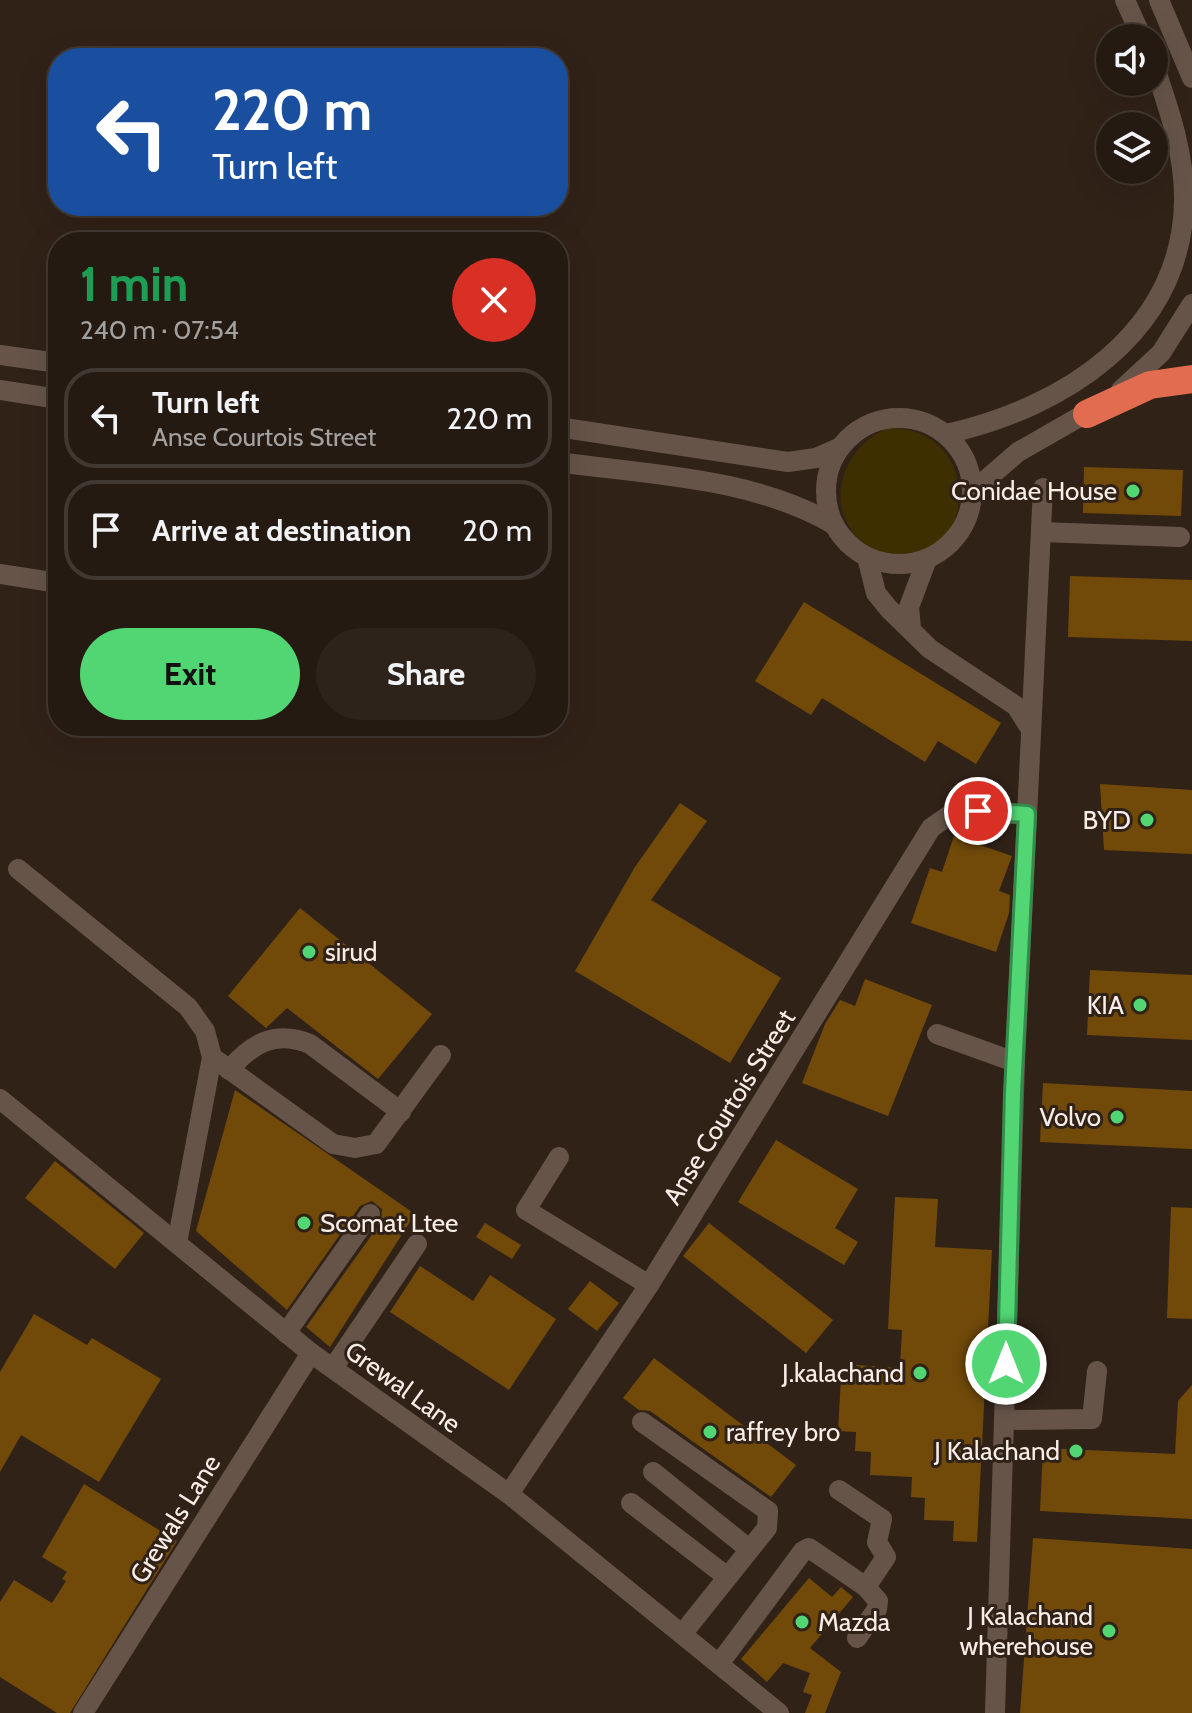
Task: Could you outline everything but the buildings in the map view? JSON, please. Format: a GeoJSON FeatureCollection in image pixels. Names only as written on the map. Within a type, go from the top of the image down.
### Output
{"type":"FeatureCollection","features":[{"type":"Feature","properties":{"kind":"highway"},"geometry":{"type":"LineString","coordinates":[[1087,414],[1150,385],[1192,379]]}},
{"type":"Feature","properties":{"kind":"street"},"geometry":{"type":"LineString","coordinates":[[1125,0],[1136,24]]}},
{"type":"Feature","properties":{"kind":"street"},"geometry":{"type":"LineString","coordinates":[[1159,0],[1192,78]]}},
{"type":"Feature","properties":{"kind":"street"},"geometry":{"type":"LineString","coordinates":[[946,434],[1015,415],[1097,368],[1135,334],[1156,304],[1180,239],[1184,201],[1181,158],[1163,96]]}},
{"type":"Feature","properties":{"kind":"street"},"geometry":{"type":"LineString","coordinates":[[973,491],[1018,452],[1087,414],[1133,381],[1161,353],[1192,304]]}},
{"type":"Feature","properties":{"kind":"street"},"geometry":{"type":"LineString","coordinates":[[0,355],[48,362]]}},
{"type":"Feature","properties":{"kind":"street"},"geometry":{"type":"LineString","coordinates":[[0,390],[48,397]]}},
{"type":"Feature","properties":{"kind":"street"},"geometry":{"type":"LineString","coordinates":[[568,429],[788,462],[816,458],[839,448],[853,434],[890,418],[929,424],[946,434],[966,460],[973,491],[965,524],[942,551],[927,559],[897,564],[867,557],[848,543],[833,524],[782,499],[721,486],[568,463]]}},
{"type":"Feature","properties":{"kind":"street"},"geometry":{"type":"LineString","coordinates":[[833,524],[825,485],[839,448]]}},
{"type":"Feature","properties":{"kind":"street"},"geometry":{"type":"LineString","coordinates":[[995,1713],[1006,1420],[1006,1280],[1043,488]]}},
{"type":"Feature","properties":{"kind":"street"},"geometry":{"type":"LineString","coordinates":[[1041,532],[1180,537]]}},
{"type":"Feature","properties":{"kind":"street"},"geometry":{"type":"LineString","coordinates":[[867,557],[876,593],[930,649],[1016,706],[1030,728]]}},
{"type":"Feature","properties":{"kind":"street"},"geometry":{"type":"LineString","coordinates":[[911,629],[909,607],[927,559]]}},
{"type":"Feature","properties":{"kind":"street"},"geometry":{"type":"LineString","coordinates":[[0,574],[48,581]]}},
{"type":"Feature","properties":{"kind":"street","name":"Anse Courtois Street"},"geometry":{"type":"LineString","coordinates":[[509,1494],[649,1285],[931,828],[951,814],[1027,814]]}},
{"type":"Feature","properties":{"kind":"street"},"geometry":{"type":"LineString","coordinates":[[18,869],[188,1007],[205,1031],[221,1064],[333,1144],[355,1148],[376,1144],[441,1055]]}},
{"type":"Feature","properties":{"kind":"street"},"geometry":{"type":"LineString","coordinates":[[937,1034],[1015,1062]]}},
{"type":"Feature","properties":{"kind":"street"},"geometry":{"type":"LineString","coordinates":[[177,1243],[221,1064],[267,1039],[293,1037],[310,1044],[401,1112]]}},
{"type":"Feature","properties":{"kind":"street","name":"Grewal Lane"},"geometry":{"type":"LineString","coordinates":[[0,1099],[311,1353],[509,1494],[779,1713]]}},
{"type":"Feature","properties":{"kind":"street"},"geometry":{"type":"LineString","coordinates":[[559,1157],[526,1210],[649,1285]]}},
{"type":"Feature","properties":{"kind":"street"},"geometry":{"type":"LineString","coordinates":[[286,1333],[370,1214]]}},
{"type":"Feature","properties":{"kind":"street"},"geometry":{"type":"LineString","coordinates":[[333,1368],[417,1244]]}},
{"type":"Feature","properties":{"kind":"street","name":"Grewals Lane"},"geometry":{"type":"LineString","coordinates":[[83,1713],[311,1353]]}},
{"type":"Feature","properties":{"kind":"street"},"geometry":{"type":"LineString","coordinates":[[1006,1420],[1092,1419],[1097,1371]]}},
{"type":"Feature","properties":{"kind":"street"},"geometry":{"type":"LineString","coordinates":[[642,1422],[768,1511],[767,1528],[683,1633]]}},
{"type":"Feature","properties":{"kind":"street"},"geometry":{"type":"LineString","coordinates":[[653,1472],[749,1549]]}},
{"type":"Feature","properties":{"kind":"street"},"geometry":{"type":"LineString","coordinates":[[839,1490],[882,1519],[877,1542],[886,1557],[866,1587]]}},
{"type":"Feature","properties":{"kind":"street"},"geometry":{"type":"LineString","coordinates":[[631,1503],[726,1576]]}},
{"type":"Feature","properties":{"kind":"street"},"geometry":{"type":"LineString","coordinates":[[719,1664],[803,1551],[809,1548],[866,1587],[878,1601],[877,1609],[857,1638]]}},
{"type":"Feature","properties":{"kind":"shaded area"},"geometry":{"type":"Polygon","coordinates":[[[889,428],[920,434],[942,449],[955,471],[959,495],[955,519],[942,539],[921,552],[893,555],[868,547],[846,521],[841,505],[844,474],[851,459],[861,446],[889,428]]]}},
{"type":"Feature","properties":{"kind":"place","name":"Conidae House"},"geometry":{"type":"Point","coordinates":[1133,491]}},
{"type":"Feature","properties":{"kind":"place","name":"BYD"},"geometry":{"type":"Point","coordinates":[1147,820]}},
{"type":"Feature","properties":{"kind":"place","name":"sirud"},"geometry":{"type":"Point","coordinates":[309,952]}},
{"type":"Feature","properties":{"kind":"place","name":"KIA"},"geometry":{"type":"Point","coordinates":[1140,1005]}},
{"type":"Feature","properties":{"kind":"place","name":"Volvo"},"geometry":{"type":"Point","coordinates":[1117,1117]}},
{"type":"Feature","properties":{"kind":"place","name":"Scomat Ltee"},"geometry":{"type":"Point","coordinates":[304,1223]}},
{"type":"Feature","properties":{"kind":"place","name":"J.kalachand"},"geometry":{"type":"Point","coordinates":[920,1373]}},
{"type":"Feature","properties":{"kind":"place","name":"raffrey bro"},"geometry":{"type":"Point","coordinates":[710,1432]}},
{"type":"Feature","properties":{"kind":"place","name":"J Kalachand"},"geometry":{"type":"Point","coordinates":[1076,1451]}},
{"type":"Feature","properties":{"kind":"place","name":"Mazda"},"geometry":{"type":"Point","coordinates":[802,1622]}},
{"type":"Feature","properties":{"kind":"place","name":"J Kalachand wherehouse"},"geometry":{"type":"Point","coordinates":[1109,1631]}},
{"type":"Feature","properties":{"kind":"route"},"geometry":{"type":"LineString","coordinates":[[978,811],[1027,814],[1013,1093],[1006,1364]]}}]}
